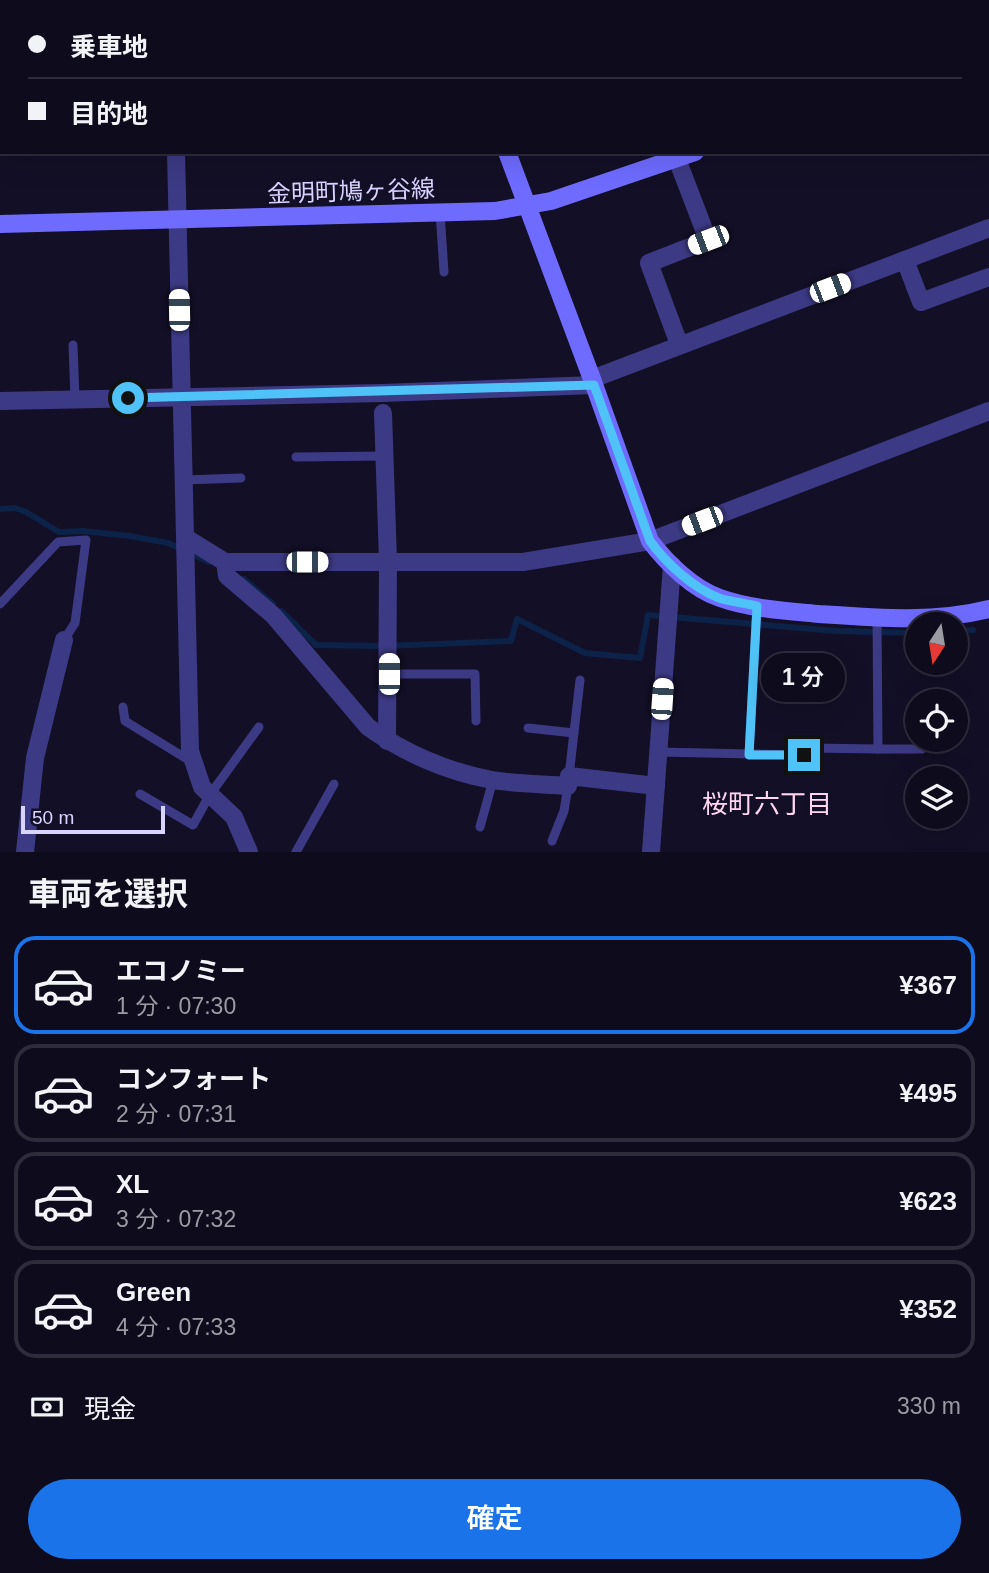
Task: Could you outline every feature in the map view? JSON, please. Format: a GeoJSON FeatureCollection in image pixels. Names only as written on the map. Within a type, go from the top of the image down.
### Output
{"type":"FeatureCollection","features":[{"type":"Feature","properties":{"kind":"street"},"geometry":{"type":"LineString","coordinates":[[176,154],[190,751],[202,787],[234,817],[248,852]]}},
{"type":"Feature","properties":{"kind":"street"},"geometry":{"type":"LineString","coordinates":[[508,154],[650,541],[660,555],[691,581],[718,597],[757,606],[877,618],[926,618],[989,608]]}},
{"type":"Feature","properties":{"kind":"street","name":"金明町鳩ヶ谷線"},"geometry":{"type":"LineString","coordinates":[[0,224],[495,211],[585,191],[690,154]]}},
{"type":"Feature","properties":{"kind":"street"},"geometry":{"type":"LineString","coordinates":[[677,159],[708,240],[649,263],[679,344]]}},
{"type":"Feature","properties":{"kind":"street"},"geometry":{"type":"LineString","coordinates":[[0,401],[593,382],[679,344],[989,229]]}},
{"type":"Feature","properties":{"kind":"street"},"geometry":{"type":"LineString","coordinates":[[905,260],[921,302],[989,277]]}},
{"type":"Feature","properties":{"kind":"street"},"geometry":{"type":"LineString","coordinates":[[186,538],[225,562],[523,562],[650,541],[989,411]]}},
{"type":"Feature","properties":{"kind":"street"},"geometry":{"type":"LineString","coordinates":[[383,413],[388,561],[387,741]]}},
{"type":"Feature","properties":{"kind":"street"},"geometry":{"type":"LineString","coordinates":[[225,562],[227,576],[273,615],[368,727],[387,741],[445,768],[493,780],[656,786]]}},
{"type":"Feature","properties":{"kind":"street"},"geometry":{"type":"LineString","coordinates":[[651,852],[672,565]]}},
{"type":"Feature","properties":{"kind":"street"},"geometry":{"type":"LineString","coordinates":[[25,852],[35,758],[64,640]]}},
{"type":"Feature","properties":{"kind":"street"},"geometry":{"type":"LineString","coordinates":[[228,852],[240,835]]}},
{"type":"Feature","properties":{"kind":"lane"},"geometry":{"type":"LineString","coordinates":[[440,212],[444,272]]}},
{"type":"Feature","properties":{"kind":"lane"},"geometry":{"type":"LineString","coordinates":[[73,345],[75,399]]}},
{"type":"Feature","properties":{"kind":"lane"},"geometry":{"type":"LineString","coordinates":[[296,457],[385,456]]}},
{"type":"Feature","properties":{"kind":"lane"},"geometry":{"type":"LineString","coordinates":[[184,480],[241,478]]}},
{"type":"Feature","properties":{"kind":"lane"},"geometry":{"type":"LineString","coordinates":[[0,604],[58,542],[86,540],[75,622],[64,640]]}},
{"type":"Feature","properties":{"kind":"lane"},"geometry":{"type":"LineString","coordinates":[[749,755],[757,606]]}},
{"type":"Feature","properties":{"kind":"lane"},"geometry":{"type":"LineString","coordinates":[[877,618],[878,749]]}},
{"type":"Feature","properties":{"kind":"lane"},"geometry":{"type":"LineString","coordinates":[[389,674],[475,674],[476,721]]}},
{"type":"Feature","properties":{"kind":"lane"},"geometry":{"type":"LineString","coordinates":[[552,841],[564,811],[580,680]]}},
{"type":"Feature","properties":{"kind":"lane"},"geometry":{"type":"LineString","coordinates":[[123,707],[125,722],[193,762]]}},
{"type":"Feature","properties":{"kind":"lane"},"geometry":{"type":"LineString","coordinates":[[140,794],[193,825],[209,796],[259,727]]}},
{"type":"Feature","properties":{"kind":"lane"},"geometry":{"type":"LineString","coordinates":[[528,728],[574,733]]}},
{"type":"Feature","properties":{"kind":"lane"},"geometry":{"type":"LineString","coordinates":[[658,752],[804,755],[810,748],[905,749]]}},
{"type":"Feature","properties":{"kind":"lane"},"geometry":{"type":"LineString","coordinates":[[480,827],[493,780]]}},
{"type":"Feature","properties":{"kind":"lane"},"geometry":{"type":"LineString","coordinates":[[296,852],[334,784]]}},
{"type":"Feature","properties":{"kind":"waterway"},"geometry":{"type":"LineString","coordinates":[[0,509],[15,508],[26,512],[59,532],[83,531],[168,543],[209,562]]}},
{"type":"Feature","properties":{"kind":"waterway"},"geometry":{"type":"LineString","coordinates":[[244,579],[273,604]]}},
{"type":"Feature","properties":{"kind":"waterway"},"geometry":{"type":"LineString","coordinates":[[281,611],[316,645],[385,646],[511,641],[517,619],[585,653],[640,658],[648,615],[836,631],[905,633]]}},
{"type":"Feature","properties":{"kind":"waterway"},"geometry":{"type":"LineString","coordinates":[[968,630],[973,630]]}},
{"type":"Feature","properties":{"kind":"district","name":"桜町六丁目"},"geometry":{"type":"Point","coordinates":[767,804]}},
{"type":"Feature","properties":{"kind":"route"},"geometry":{"type":"LineString","coordinates":[[128,398],[594,385],[650,541],[660,555],[691,581],[718,597],[757,606],[749,755],[804,755]]}}]}
